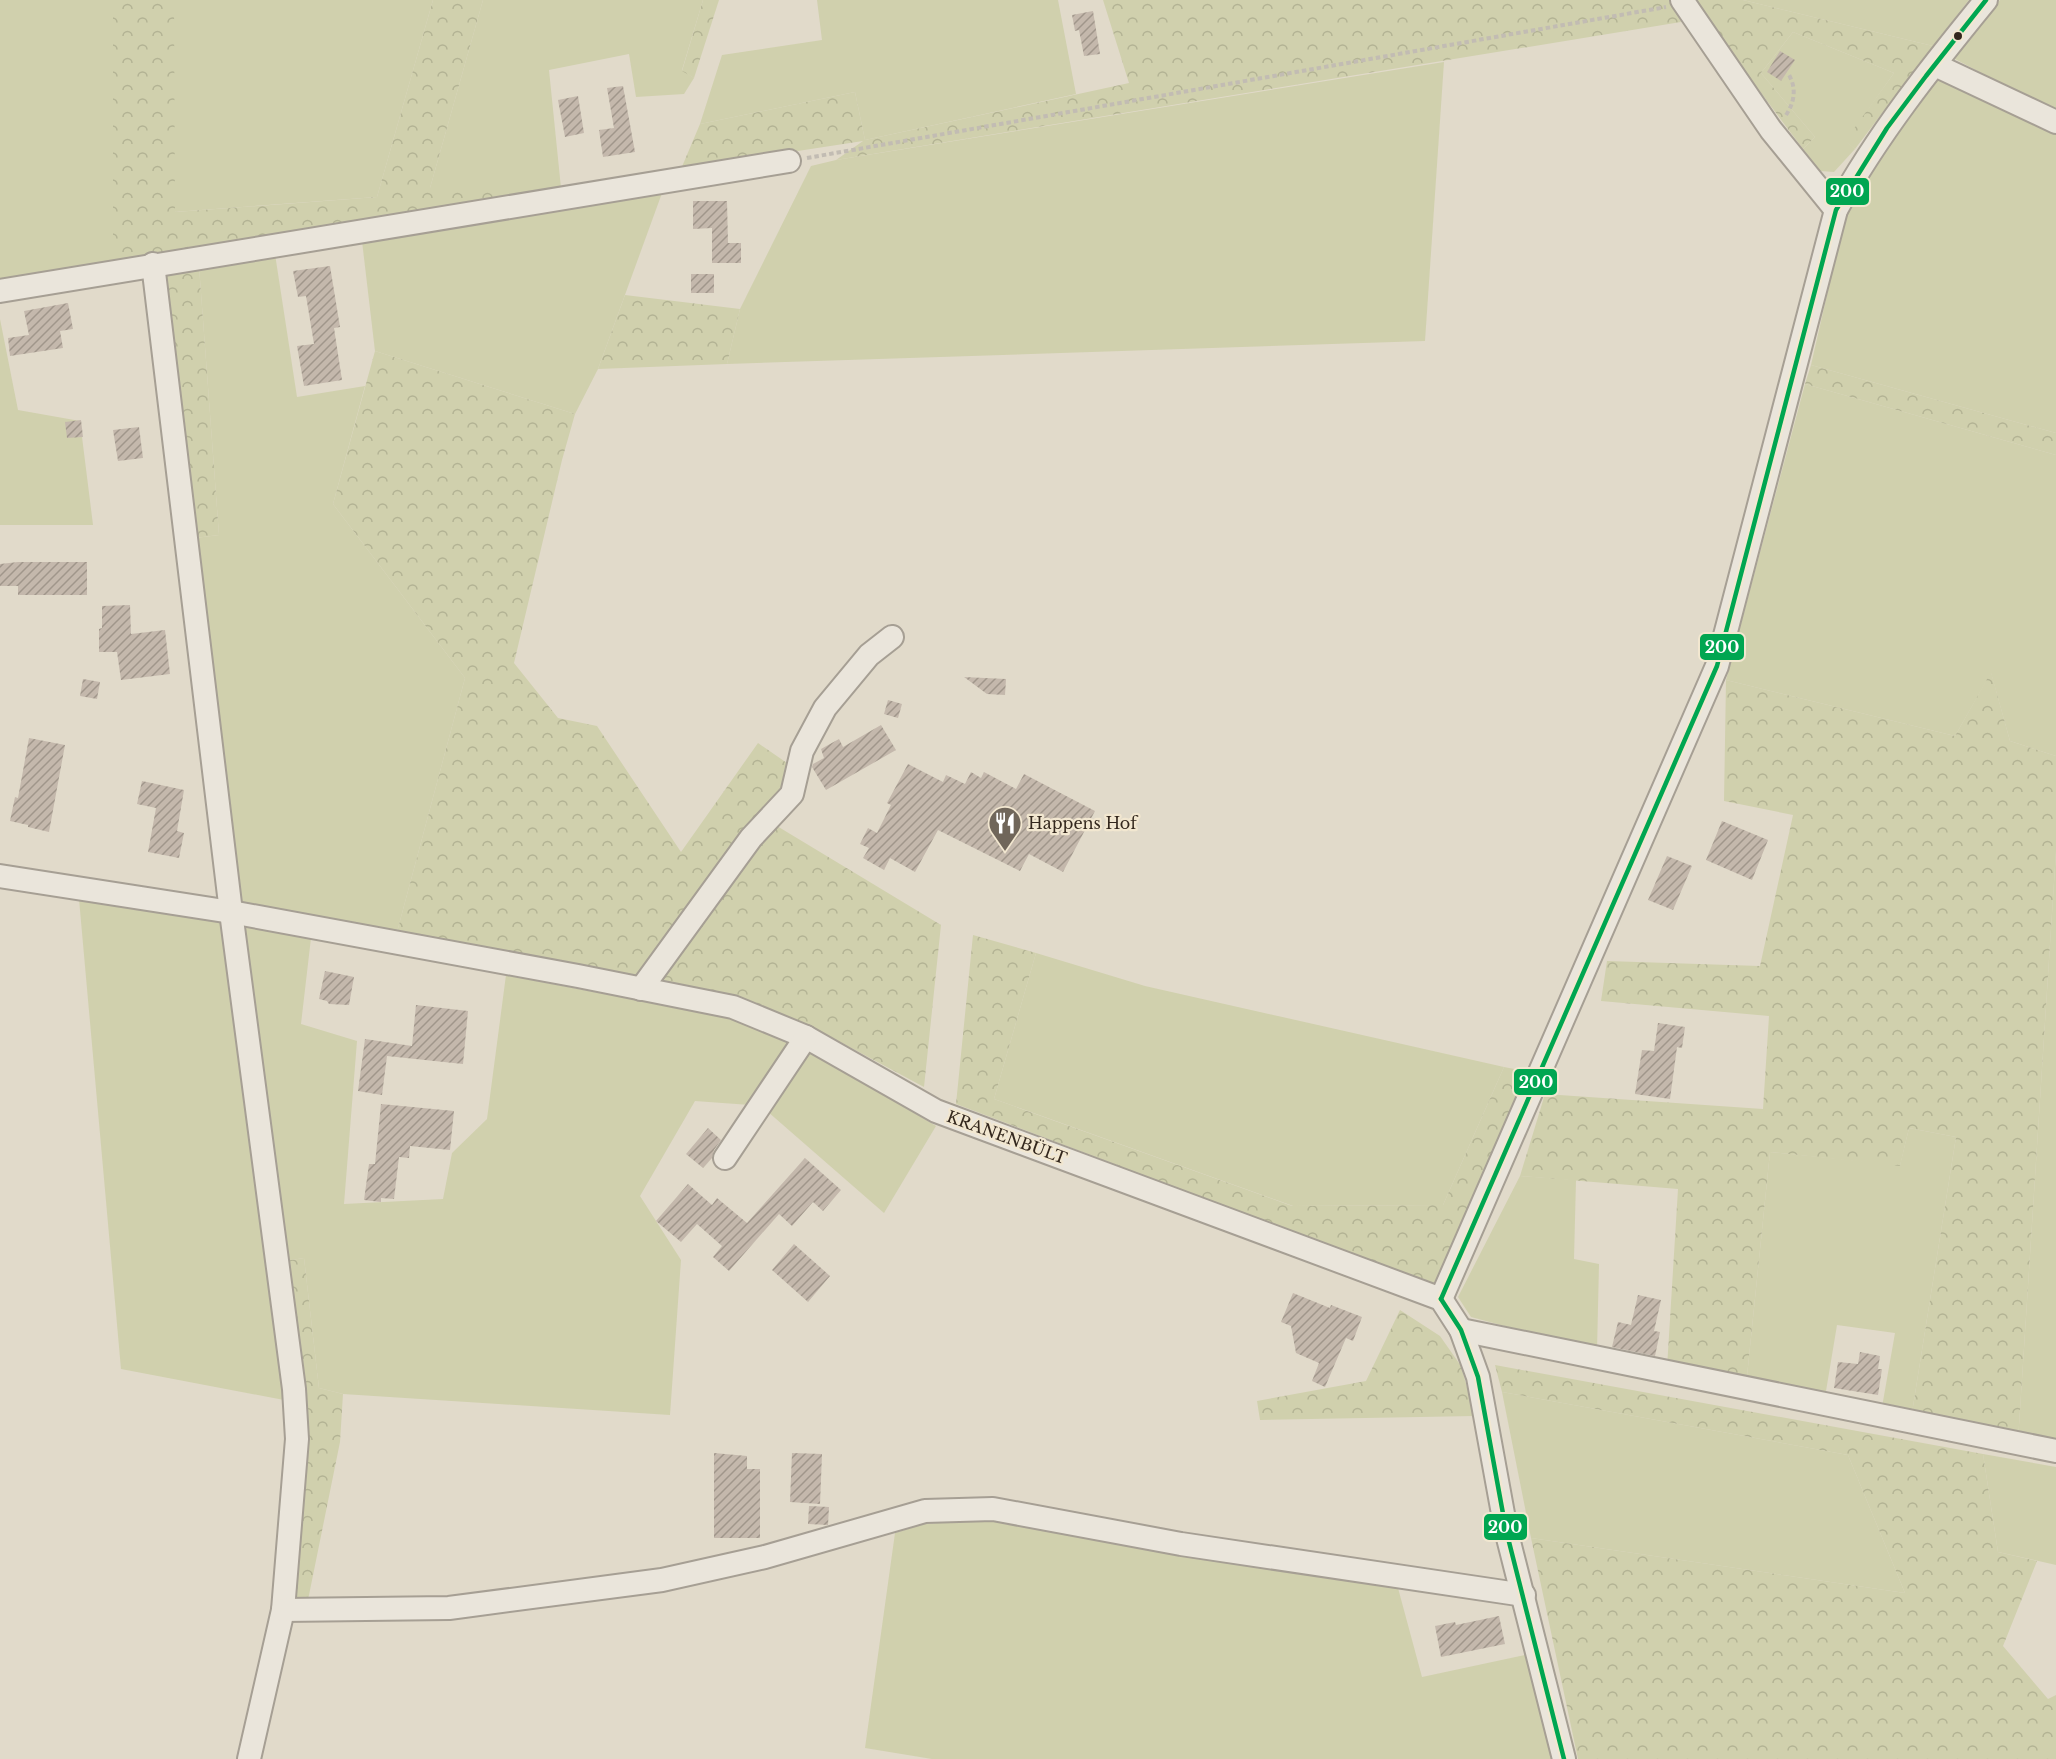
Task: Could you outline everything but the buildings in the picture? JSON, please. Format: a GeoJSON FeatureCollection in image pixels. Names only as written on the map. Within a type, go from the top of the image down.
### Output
{"type":"FeatureCollection","features":[{"type":"Feature","properties":{"kind":"street"},"geometry":{"type":"LineString","coordinates":[[1564,1759],[1506,1530],[1478,1377],[1461,1330],[1441,1299],[1717,666],[1836,210],[1859,168],[1986,0]]}},
{"type":"Feature","properties":{"kind":"street"},"geometry":{"type":"LineString","coordinates":[[1683,2],[1771,130],[1836,210]]}},
{"type":"Feature","properties":{"kind":"street"},"geometry":{"type":"LineString","coordinates":[[1935,65],[2056,122]]}},
{"type":"Feature","properties":{"kind":"street"},"geometry":{"type":"LineString","coordinates":[[0,291],[789,161]]}},
{"type":"Feature","properties":{"kind":"street"},"geometry":{"type":"LineString","coordinates":[[153,264],[231,912],[294,1389],[297,1439],[283,1610],[249,1759]]}},
{"type":"Feature","properties":{"kind":"street"},"geometry":{"type":"LineString","coordinates":[[640,989],[751,838],[792,794],[802,751],[825,708],[869,655],[892,638]]}},
{"type":"Feature","properties":{"kind":"street","name":"KRANENBÜLT"},"geometry":{"type":"LineString","coordinates":[[0,876],[231,912],[733,1007],[806,1037],[936,1111],[1441,1299]]}},
{"type":"Feature","properties":{"kind":"street"},"geometry":{"type":"LineString","coordinates":[[725,1158],[806,1037]]}},
{"type":"Feature","properties":{"kind":"street"},"geometry":{"type":"LineString","coordinates":[[1461,1330],[2056,1451]]}},
{"type":"Feature","properties":{"kind":"street"},"geometry":{"type":"LineString","coordinates":[[283,1610],[449,1608],[662,1580],[765,1557],[925,1511],[993,1509],[1181,1544],[1524,1595]]}},
{"type":"Feature","properties":{"kind":"path"},"geometry":{"type":"LineString","coordinates":[[789,161],[1683,2]]}},
{"type":"Feature","properties":{"kind":"path"},"geometry":{"type":"LineString","coordinates":[[1771,130],[1781,122],[1792,106],[1793,83],[1790,75]]}},
{"type":"Feature","properties":{"kind":"green space"},"geometry":{"type":"Polygon","coordinates":[[[0,0],[113,0],[113,263],[0,282],[0,0]]]}},
{"type":"Feature","properties":{"kind":"green space"},"geometry":{"type":"Polygon","coordinates":[[[113,0],[174,0],[175,212],[377,197],[433,0],[483,0],[430,188],[497,188],[500,199],[113,263],[113,0]]]}},
{"type":"Feature","properties":{"kind":"green space"},"geometry":{"type":"Polygon","coordinates":[[[174,0],[433,0],[377,197],[174,212],[174,0]]]}},
{"type":"Feature","properties":{"kind":"green space"},"geometry":{"type":"Polygon","coordinates":[[[483,0],[703,0],[682,70],[694,78],[684,94],[636,97],[629,54],[549,70],[561,188],[500,199],[430,188],[483,0]]]}},
{"type":"Feature","properties":{"kind":"green space"},"geometry":{"type":"Polygon","coordinates":[[[703,0],[719,0],[694,78],[682,71],[703,0]]]}},
{"type":"Feature","properties":{"kind":"green space"},"geometry":{"type":"Polygon","coordinates":[[[817,0],[1058,0],[1076,94],[865,140],[855,92],[700,124],[722,55],[822,40],[817,0]]]}},
{"type":"Feature","properties":{"kind":"green space"},"geometry":{"type":"Polygon","coordinates":[[[1103,0],[1672,0],[1681,22],[836,160],[863,141],[681,169],[700,124],[855,92],[865,140],[1129,83],[1103,0]]]}},
{"type":"Feature","properties":{"kind":"green space"},"geometry":{"type":"Polygon","coordinates":[[[1696,0],[1743,0],[1933,46],[1855,149],[1845,141],[1894,73],[1793,32],[1761,73],[1815,137],[1803,149],[1710,25],[1696,0]]]}},
{"type":"Feature","properties":{"kind":"green space"},"geometry":{"type":"Polygon","coordinates":[[[1743,0],[1969,0],[1933,46],[1743,0]]]}},
{"type":"Feature","properties":{"kind":"green space"},"geometry":{"type":"Polygon","coordinates":[[[2000,0],[2056,0],[2056,112],[1953,58],[2000,0]]]}},
{"type":"Feature","properties":{"kind":"green space"},"geometry":{"type":"Polygon","coordinates":[[[1793,32],[1894,73],[1846,141],[1855,149],[1834,172],[1820,171],[1803,149],[1815,137],[1761,73],[1793,32]]]}},
{"type":"Feature","properties":{"kind":"green space"},"geometry":{"type":"Polygon","coordinates":[[[1444,62],[1425,341],[727,364],[740,309],[811,166],[836,160],[1444,62]]]}},
{"type":"Feature","properties":{"kind":"green space"},"geometry":{"type":"Polygon","coordinates":[[[1938,79],[2056,134],[2056,433],[1811,365],[1845,216],[1867,171],[1938,79]]]}},
{"type":"Feature","properties":{"kind":"green space"},"geometry":{"type":"Polygon","coordinates":[[[662,193],[598,369],[575,414],[375,351],[362,241],[662,193]]]}},
{"type":"Feature","properties":{"kind":"green space"},"geometry":{"type":"Polygon","coordinates":[[[275,254],[297,397],[365,386],[333,504],[465,678],[397,932],[240,903],[195,538],[219,535],[199,266],[275,254]]]}},
{"type":"Feature","properties":{"kind":"green space"},"geometry":{"type":"Polygon","coordinates":[[[199,266],[219,535],[195,538],[163,272],[199,266]]]}},
{"type":"Feature","properties":{"kind":"green space"},"geometry":{"type":"Polygon","coordinates":[[[625,295],[740,309],[727,364],[598,369],[625,295]]]}},
{"type":"Feature","properties":{"kind":"green space"},"geometry":{"type":"Polygon","coordinates":[[[0,319],[18,410],[80,421],[93,525],[0,525],[0,319]]]}},
{"type":"Feature","properties":{"kind":"green space"},"geometry":{"type":"Polygon","coordinates":[[[375,351],[575,414],[514,663],[558,718],[597,726],[681,852],[758,743],[800,772],[772,823],[941,925],[924,1087],[816,1029],[739,998],[397,932],[465,678],[333,504],[375,351]]]}},
{"type":"Feature","properties":{"kind":"green space"},"geometry":{"type":"Polygon","coordinates":[[[1811,365],[2056,433],[2056,455],[1805,384],[1811,365]]]}},
{"type":"Feature","properties":{"kind":"green space"},"geometry":{"type":"Polygon","coordinates":[[[1805,384],[2056,455],[2056,756],[2010,741],[1991,673],[1955,736],[1726,680],[1805,384]]]}},
{"type":"Feature","properties":{"kind":"green space"},"geometry":{"type":"Polygon","coordinates":[[[1991,672],[2010,741],[2056,756],[2056,851],[2018,1441],[1911,1419],[1956,1137],[1909,1128],[1900,1166],[1770,1152],[1746,1386],[1667,1368],[1678,1189],[1520,1176],[1545,1094],[1763,1109],[1769,1016],[1601,1001],[1607,961],[1760,966],[1793,815],[1724,801],[1726,680],[1955,736],[1991,672]]]}},
{"type":"Feature","properties":{"kind":"green space"},"geometry":{"type":"Polygon","coordinates":[[[2056,851],[2056,1447],[2018,1441],[2056,851]]]}},
{"type":"Feature","properties":{"kind":"green space"},"geometry":{"type":"Polygon","coordinates":[[[79,899],[222,921],[284,1400],[121,1369],[79,899]]]}},
{"type":"Feature","properties":{"kind":"green space"},"geometry":{"type":"Polygon","coordinates":[[[242,922],[311,938],[301,1024],[357,1041],[344,1204],[443,1199],[452,1153],[487,1119],[506,975],[729,1018],[790,1043],[750,1105],[695,1101],[640,1196],[681,1260],[670,1415],[343,1394],[319,1388],[304,1258],[285,1261],[242,922]]]}},
{"type":"Feature","properties":{"kind":"green space"},"geometry":{"type":"Polygon","coordinates":[[[973,935],[1036,953],[994,1099],[1292,1206],[1443,1205],[1504,1067],[1530,1072],[1435,1286],[956,1104],[973,935]]]}},
{"type":"Feature","properties":{"kind":"green space"},"geometry":{"type":"Polygon","coordinates":[[[1036,953],[1145,986],[1504,1067],[1443,1205],[1293,1206],[994,1099],[1036,953]]]}},
{"type":"Feature","properties":{"kind":"green space"},"geometry":{"type":"Polygon","coordinates":[[[808,1050],[936,1126],[884,1213],[767,1111],[808,1050]]]}},
{"type":"Feature","properties":{"kind":"green space"},"geometry":{"type":"Polygon","coordinates":[[[1909,1128],[1956,1137],[1911,1419],[1882,1407],[1895,1333],[1837,1325],[1825,1397],[1746,1386],[1770,1152],[1900,1165],[1909,1128]]]}},
{"type":"Feature","properties":{"kind":"green space"},"geometry":{"type":"Polygon","coordinates":[[[1520,1176],[1576,1180],[1574,1259],[1599,1264],[1597,1351],[1471,1317],[1458,1297],[1520,1176]]]}},
{"type":"Feature","properties":{"kind":"green space"},"geometry":{"type":"Polygon","coordinates":[[[304,1258],[319,1388],[343,1394],[340,1442],[308,1600],[292,1600],[285,1261],[304,1258]]]}},
{"type":"Feature","properties":{"kind":"green space"},"geometry":{"type":"Polygon","coordinates":[[[1400,1310],[1440,1336],[1461,1366],[1475,1416],[1260,1420],[1257,1401],[1366,1381],[1400,1310]]]}},
{"type":"Feature","properties":{"kind":"green space"},"geometry":{"type":"Polygon","coordinates":[[[1495,1365],[1983,1454],[1998,1552],[2037,1561],[2003,1646],[2048,1699],[2056,1695],[2056,1759],[1578,1759],[1531,1538],[1905,1593],[1848,1455],[1502,1392],[1495,1365]]]}},
{"type":"Feature","properties":{"kind":"green space"},"geometry":{"type":"Polygon","coordinates":[[[1502,1392],[1848,1455],[1905,1593],[1531,1538],[1502,1392]]]}},
{"type":"Feature","properties":{"kind":"green space"},"geometry":{"type":"Polygon","coordinates":[[[1983,1454],[2056,1467],[2056,1565],[1998,1552],[1983,1454]]]}},
{"type":"Feature","properties":{"kind":"green space"},"geometry":{"type":"Polygon","coordinates":[[[991,1519],[1398,1588],[1422,1677],[1529,1654],[1553,1759],[932,1759],[865,1748],[895,1533],[924,1524],[991,1519]]]}},
{"type":"Feature","properties":{"kind":"transit line","name":"200"},"geometry":{"type":"LineString","coordinates":[[1441,1299],[1717,666],[1836,210],[1887,128],[1986,0]]}},
{"type":"Feature","properties":{"kind":"transit line","name":"200"},"geometry":{"type":"LineString","coordinates":[[1441,1299],[1461,1330],[1478,1377],[1506,1530],[1564,1759]]}},
{"type":"Feature","properties":{"kind":"place","name":"Happens Hof"},"geometry":{"type":"Point","coordinates":[1005,852]}}]}
